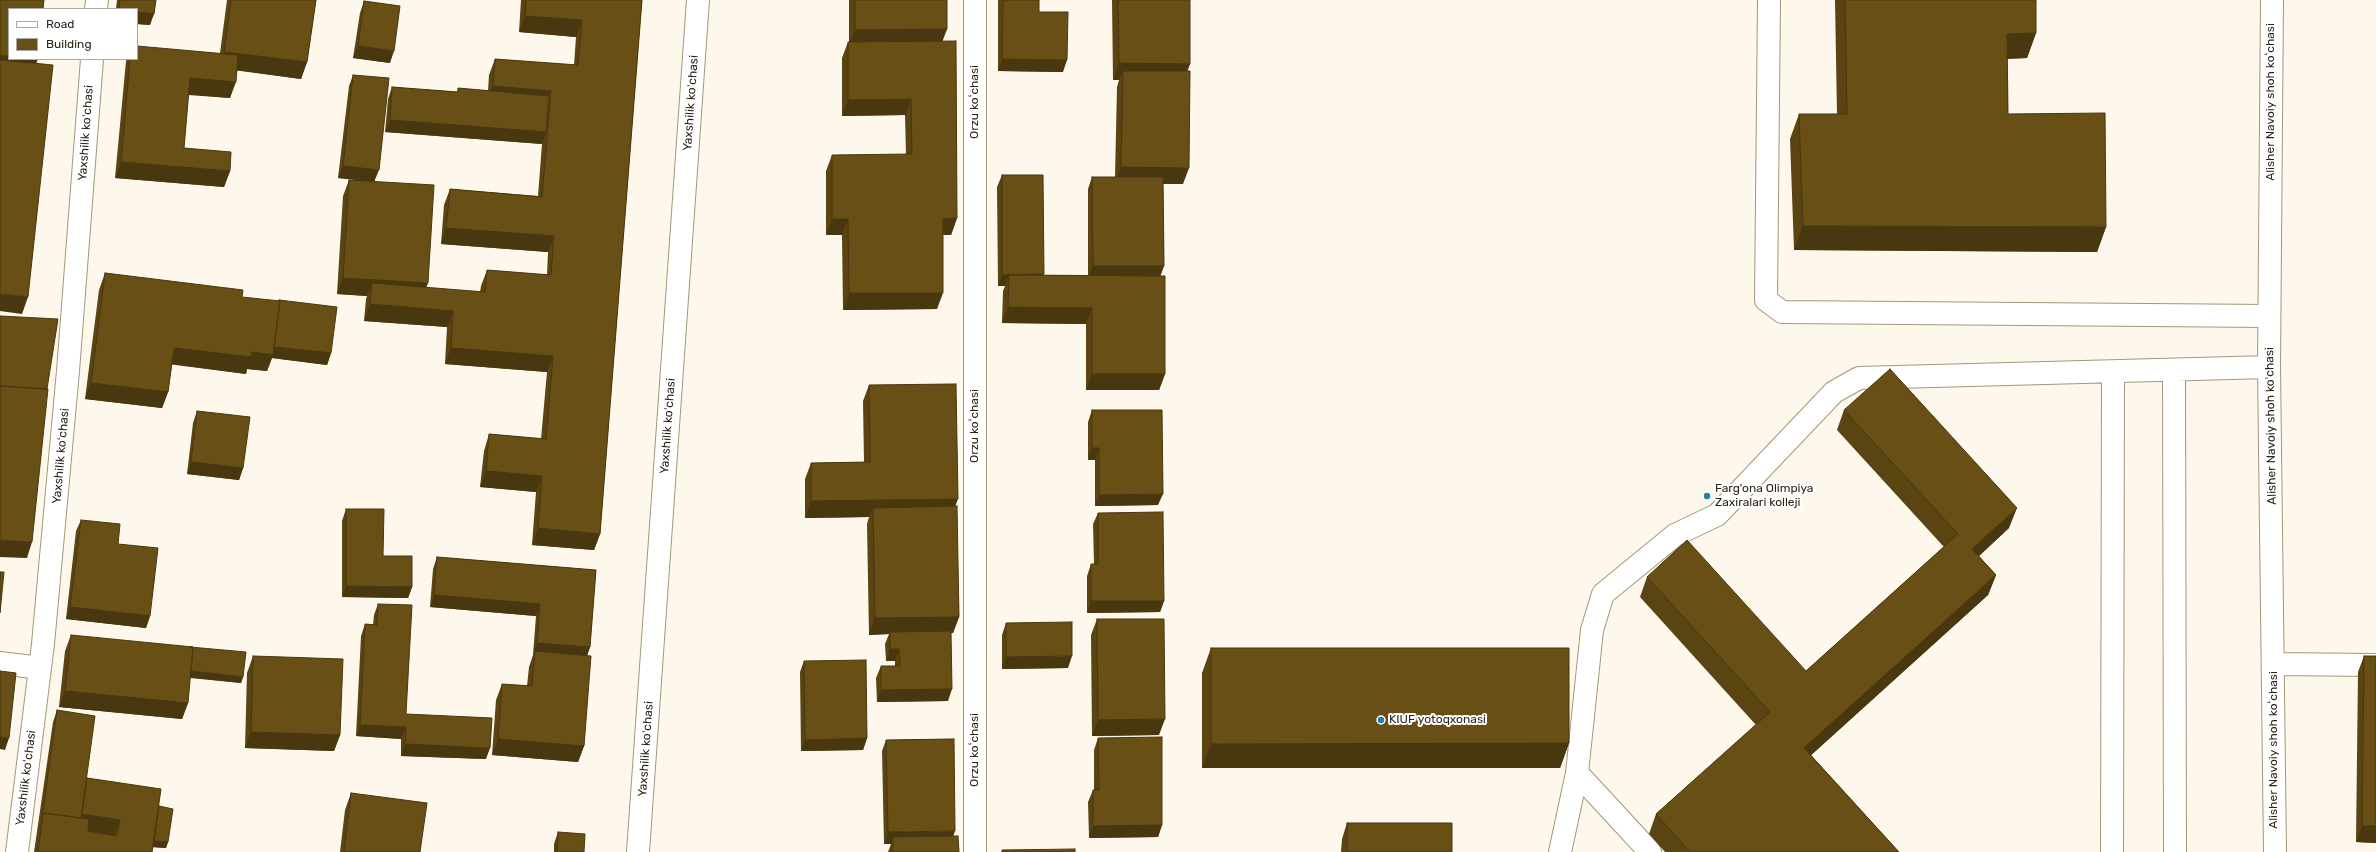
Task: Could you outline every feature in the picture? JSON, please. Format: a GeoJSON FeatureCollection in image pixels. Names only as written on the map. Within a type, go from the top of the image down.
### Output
{"type":"FeatureCollection","features":[{"type":"Feature","properties":{"kind":"street","name":"Yaxshilik koʻchasi"},"geometry":{"type":"LineString","coordinates":[[638,852],[698,0]]}},
{"type":"Feature","properties":{"kind":"street","name":"Orzu koʻchasi"},"geometry":{"type":"LineString","coordinates":[[975,0],[975,852]]}},
{"type":"Feature","properties":{"kind":"street"},"geometry":{"type":"LineString","coordinates":[[1769,0],[1766,300],[1782,312],[2269,316]]}},
{"type":"Feature","properties":{"kind":"street","name":"Alisher Navoiy shoh koʻchasi"},"geometry":{"type":"LineString","coordinates":[[2272,0],[2269,367],[2274,664],[2275,852]]}},
{"type":"Feature","properties":{"kind":"street","name":"Yaxshilik koʻchasi"},"geometry":{"type":"LineString","coordinates":[[17,852],[40,668],[68,371],[92,60]]}},
{"type":"Feature","properties":{"kind":"street"},"geometry":{"type":"LineString","coordinates":[[1560,852],[1577,773],[1592,630],[1603,594],[1674,535],[1717,515],[1834,392],[1859,378],[2113,373],[2269,367]]}},
{"type":"Feature","properties":{"kind":"street"},"geometry":{"type":"LineString","coordinates":[[2174,370],[2175,852]]}},
{"type":"Feature","properties":{"kind":"street"},"geometry":{"type":"LineString","coordinates":[[2112,852],[2113,373]]}},
{"type":"Feature","properties":{"kind":"street"},"geometry":{"type":"LineString","coordinates":[[0,663],[40,668]]}},
{"type":"Feature","properties":{"kind":"street"},"geometry":{"type":"LineString","coordinates":[[2274,664],[2376,665]]}},
{"type":"Feature","properties":{"kind":"street"},"geometry":{"type":"LineString","coordinates":[[1577,773],[1650,852]]}},
{"type":"Feature","properties":{"kind":"building"},"geometry":{"type":"Polygon","coordinates":[[[0,0],[44,0],[43,8],[8,8],[8,56],[0,55],[0,0]]]}},
{"type":"Feature","properties":{"kind":"building"},"geometry":{"type":"Polygon","coordinates":[[[120,0],[156,0],[154,14],[138,12],[138,8],[119,8],[120,0]]]}},
{"type":"Feature","properties":{"kind":"building"},"geometry":{"type":"Polygon","coordinates":[[[231,0],[316,0],[307,62],[224,52],[231,0]]]}},
{"type":"Feature","properties":{"kind":"building"},"geometry":{"type":"Polygon","coordinates":[[[526,0],[642,0],[600,534],[538,528],[542,476],[486,471],[489,434],[546,439],[553,356],[451,348],[453,311],[370,304],[372,283],[485,292],[487,270],[551,275],[554,236],[446,228],[450,189],[542,197],[551,91],[493,86],[495,59],[578,65],[582,20],[525,16],[526,0]]]}},
{"type":"Feature","properties":{"kind":"building"},"geometry":{"type":"Polygon","coordinates":[[[855,0],[947,0],[947,29],[855,30],[855,0]]]}},
{"type":"Feature","properties":{"kind":"building"},"geometry":{"type":"Polygon","coordinates":[[[1003,0],[1039,0],[1039,12],[1068,12],[1067,60],[1002,59],[1003,0]]]}},
{"type":"Feature","properties":{"kind":"building"},"geometry":{"type":"Polygon","coordinates":[[[1118,0],[1190,0],[1190,64],[1119,63],[1118,0]]]}},
{"type":"Feature","properties":{"kind":"building"},"geometry":{"type":"Polygon","coordinates":[[[1845,0],[2036,0],[2036,33],[2007,34],[2008,114],[2105,113],[2106,227],[1803,226],[1799,114],[1847,114],[1845,0]]]}},
{"type":"Feature","properties":{"kind":"building"},"geometry":{"type":"Polygon","coordinates":[[[364,1],[400,6],[394,51],[358,46],[364,1]]]}},
{"type":"Feature","properties":{"kind":"building"},"geometry":{"type":"Polygon","coordinates":[[[956,41],[957,218],[943,219],[943,293],[849,293],[848,219],[832,219],[832,155],[912,154],[911,99],[848,100],[848,42],[956,41]]]}},
{"type":"Feature","properties":{"kind":"building"},"geometry":{"type":"Polygon","coordinates":[[[138,46],[238,55],[236,82],[190,78],[184,148],[231,152],[230,171],[121,162],[130,60],[138,60],[138,46]]]}},
{"type":"Feature","properties":{"kind":"building"},"geometry":{"type":"Polygon","coordinates":[[[0,60],[53,65],[28,297],[0,294],[0,60]]]}},
{"type":"Feature","properties":{"kind":"building"},"geometry":{"type":"Polygon","coordinates":[[[1123,71],[1190,71],[1189,168],[1121,167],[1123,71]]]}},
{"type":"Feature","properties":{"kind":"building"},"geometry":{"type":"Polygon","coordinates":[[[353,75],[389,78],[379,170],[343,166],[353,75]]]}},
{"type":"Feature","properties":{"kind":"building"},"geometry":{"type":"Polygon","coordinates":[[[392,87],[458,92],[458,88],[549,96],[546,132],[390,120],[392,87]]]}},
{"type":"Feature","properties":{"kind":"building"},"geometry":{"type":"Polygon","coordinates":[[[1002,175],[1043,175],[1044,274],[1002,275],[1002,175]]]}},
{"type":"Feature","properties":{"kind":"building"},"geometry":{"type":"Polygon","coordinates":[[[1092,177],[1163,177],[1164,266],[1093,266],[1092,177]]]}},
{"type":"Feature","properties":{"kind":"building"},"geometry":{"type":"Polygon","coordinates":[[[349,180],[434,185],[428,283],[343,278],[349,180]]]}},
{"type":"Feature","properties":{"kind":"building"},"geometry":{"type":"Polygon","coordinates":[[[105,273],[243,290],[242,297],[280,301],[273,355],[252,352],[251,357],[174,348],[168,392],[91,383],[105,273]]]}},
{"type":"Feature","properties":{"kind":"building"},"geometry":{"type":"Polygon","coordinates":[[[1009,275],[1165,276],[1165,374],[1092,374],[1092,308],[1008,307],[1009,275]]]}},
{"type":"Feature","properties":{"kind":"building"},"geometry":{"type":"Polygon","coordinates":[[[279,300],[337,307],[331,353],[274,347],[279,300]]]}},
{"type":"Feature","properties":{"kind":"building"},"geometry":{"type":"Polygon","coordinates":[[[0,316],[58,319],[47,389],[0,386],[0,316]]]}},
{"type":"Feature","properties":{"kind":"building"},"geometry":{"type":"Polygon","coordinates":[[[1890,369],[2017,508],[1972,549],[1996,575],[1804,748],[1899,852],[1690,852],[1656,814],[1770,712],[1647,577],[1687,540],[1806,671],[1958,534],[1844,410],[1890,369]]]}},
{"type":"Feature","properties":{"kind":"building"},"geometry":{"type":"Polygon","coordinates":[[[956,384],[958,499],[811,501],[811,463],[870,462],[869,385],[956,384]]]}},
{"type":"Feature","properties":{"kind":"building"},"geometry":{"type":"Polygon","coordinates":[[[0,386],[48,389],[32,542],[0,540],[0,386]]]}},
{"type":"Feature","properties":{"kind":"building"},"geometry":{"type":"Polygon","coordinates":[[[1092,410],[1162,410],[1163,494],[1099,495],[1099,448],[1092,448],[1092,410]]]}},
{"type":"Feature","properties":{"kind":"building"},"geometry":{"type":"Polygon","coordinates":[[[197,411],[250,417],[243,468],[191,462],[197,411]]]}},
{"type":"Feature","properties":{"kind":"building"},"geometry":{"type":"Polygon","coordinates":[[[957,506],[959,617],[875,618],[873,508],[957,506]]]}},
{"type":"Feature","properties":{"kind":"building"},"geometry":{"type":"Polygon","coordinates":[[[346,509],[384,509],[383,556],[412,556],[412,587],[346,586],[346,509]]]}},
{"type":"Feature","properties":{"kind":"building"},"geometry":{"type":"Polygon","coordinates":[[[1163,512],[1164,601],[1091,601],[1091,564],[1098,564],[1098,513],[1163,512]]]}},
{"type":"Feature","properties":{"kind":"building"},"geometry":{"type":"Polygon","coordinates":[[[81,520],[120,524],[118,544],[158,548],[150,616],[70,607],[81,520]]]}},
{"type":"Feature","properties":{"kind":"building"},"geometry":{"type":"Polygon","coordinates":[[[437,557],[596,570],[590,647],[537,643],[540,604],[434,595],[437,557]]]}},
{"type":"Feature","properties":{"kind":"building"},"geometry":{"type":"Polygon","coordinates":[[[0,572],[4,572],[0,613],[0,572]]]}},
{"type":"Feature","properties":{"kind":"building"},"geometry":{"type":"Polygon","coordinates":[[[378,604],[412,605],[406,714],[492,718],[490,748],[405,744],[406,727],[360,725],[365,624],[377,625],[378,604]]]}},
{"type":"Feature","properties":{"kind":"building"},"geometry":{"type":"Polygon","coordinates":[[[1097,619],[1164,619],[1165,719],[1098,720],[1097,619]]]}},
{"type":"Feature","properties":{"kind":"building"},"geometry":{"type":"Polygon","coordinates":[[[1072,622],[1072,656],[1006,657],[1006,623],[1072,622]]]}},
{"type":"Feature","properties":{"kind":"building"},"geometry":{"type":"Polygon","coordinates":[[[951,631],[952,689],[881,690],[881,666],[900,666],[899,649],[890,649],[890,632],[951,631]]]}},
{"type":"Feature","properties":{"kind":"building"},"geometry":{"type":"Polygon","coordinates":[[[71,635],[193,647],[188,703],[65,691],[71,635]]]}},
{"type":"Feature","properties":{"kind":"building"},"geometry":{"type":"Polygon","coordinates":[[[193,647],[246,652],[243,677],[191,671],[193,647]]]}},
{"type":"Feature","properties":{"kind":"building","name":"KIUF yotoqxonasi"},"geometry":{"type":"Polygon","coordinates":[[[1211,648],[1569,648],[1569,743],[1211,744],[1211,648]]]}},
{"type":"Feature","properties":{"kind":"building"},"geometry":{"type":"Polygon","coordinates":[[[535,651],[591,656],[584,746],[498,739],[502,684],[532,686],[535,651]]]}},
{"type":"Feature","properties":{"kind":"building"},"geometry":{"type":"Polygon","coordinates":[[[253,656],[343,659],[340,735],[251,732],[253,656]]]}},
{"type":"Feature","properties":{"kind":"building"},"geometry":{"type":"Polygon","coordinates":[[[2364,656],[2376,656],[2376,826],[2362,826],[2364,656]]]}},
{"type":"Feature","properties":{"kind":"building"},"geometry":{"type":"Polygon","coordinates":[[[866,660],[867,738],[805,740],[804,661],[866,660]]]}},
{"type":"Feature","properties":{"kind":"building"},"geometry":{"type":"Polygon","coordinates":[[[0,671],[16,673],[9,738],[0,737],[0,671]]]}},
{"type":"Feature","properties":{"kind":"building"},"geometry":{"type":"Polygon","coordinates":[[[57,710],[95,716],[81,818],[43,813],[42,817],[57,710]]]}},
{"type":"Feature","properties":{"kind":"building"},"geometry":{"type":"Polygon","coordinates":[[[1162,737],[1162,825],[1093,826],[1093,790],[1099,790],[1098,738],[1162,737]]]}},
{"type":"Feature","properties":{"kind":"building"},"geometry":{"type":"Polygon","coordinates":[[[954,739],[955,831],[888,832],[886,740],[954,739]]]}},
{"type":"Feature","properties":{"kind":"building"},"geometry":{"type":"Polygon","coordinates":[[[87,778],[161,789],[152,852],[38,852],[43,813],[89,819],[88,831],[117,836],[120,820],[82,814],[87,778]]]}},
{"type":"Feature","properties":{"kind":"building"},"geometry":{"type":"Polygon","coordinates":[[[351,793],[427,803],[420,852],[344,852],[351,793]]]}},
{"type":"Feature","properties":{"kind":"building"},"geometry":{"type":"Polygon","coordinates":[[[159,806],[173,809],[168,842],[154,841],[159,806]]]}},
{"type":"Feature","properties":{"kind":"building"},"geometry":{"type":"Polygon","coordinates":[[[1347,823],[1452,823],[1452,852],[1347,852],[1347,823]]]}},
{"type":"Feature","properties":{"kind":"building"},"geometry":{"type":"Polygon","coordinates":[[[558,832],[585,834],[584,852],[557,852],[558,832]]]}},
{"type":"Feature","properties":{"kind":"building"},"geometry":{"type":"Polygon","coordinates":[[[958,836],[959,852],[893,852],[893,837],[958,836]]]}},
{"type":"Feature","properties":{"kind":"building"},"geometry":{"type":"Polygon","coordinates":[[[1075,849],[1075,852],[1002,852],[1002,850],[1075,849]]]}},
{"type":"Feature","properties":{"kind":"place","name":"Farg'ona Olimpiya Zaxiralari kolleji"},"geometry":{"type":"Point","coordinates":[1707,496]}},
{"type":"Feature","properties":{"kind":"place","name":"KIUF yotoqxonasi"},"geometry":{"type":"Point","coordinates":[1381,720]}}]}
